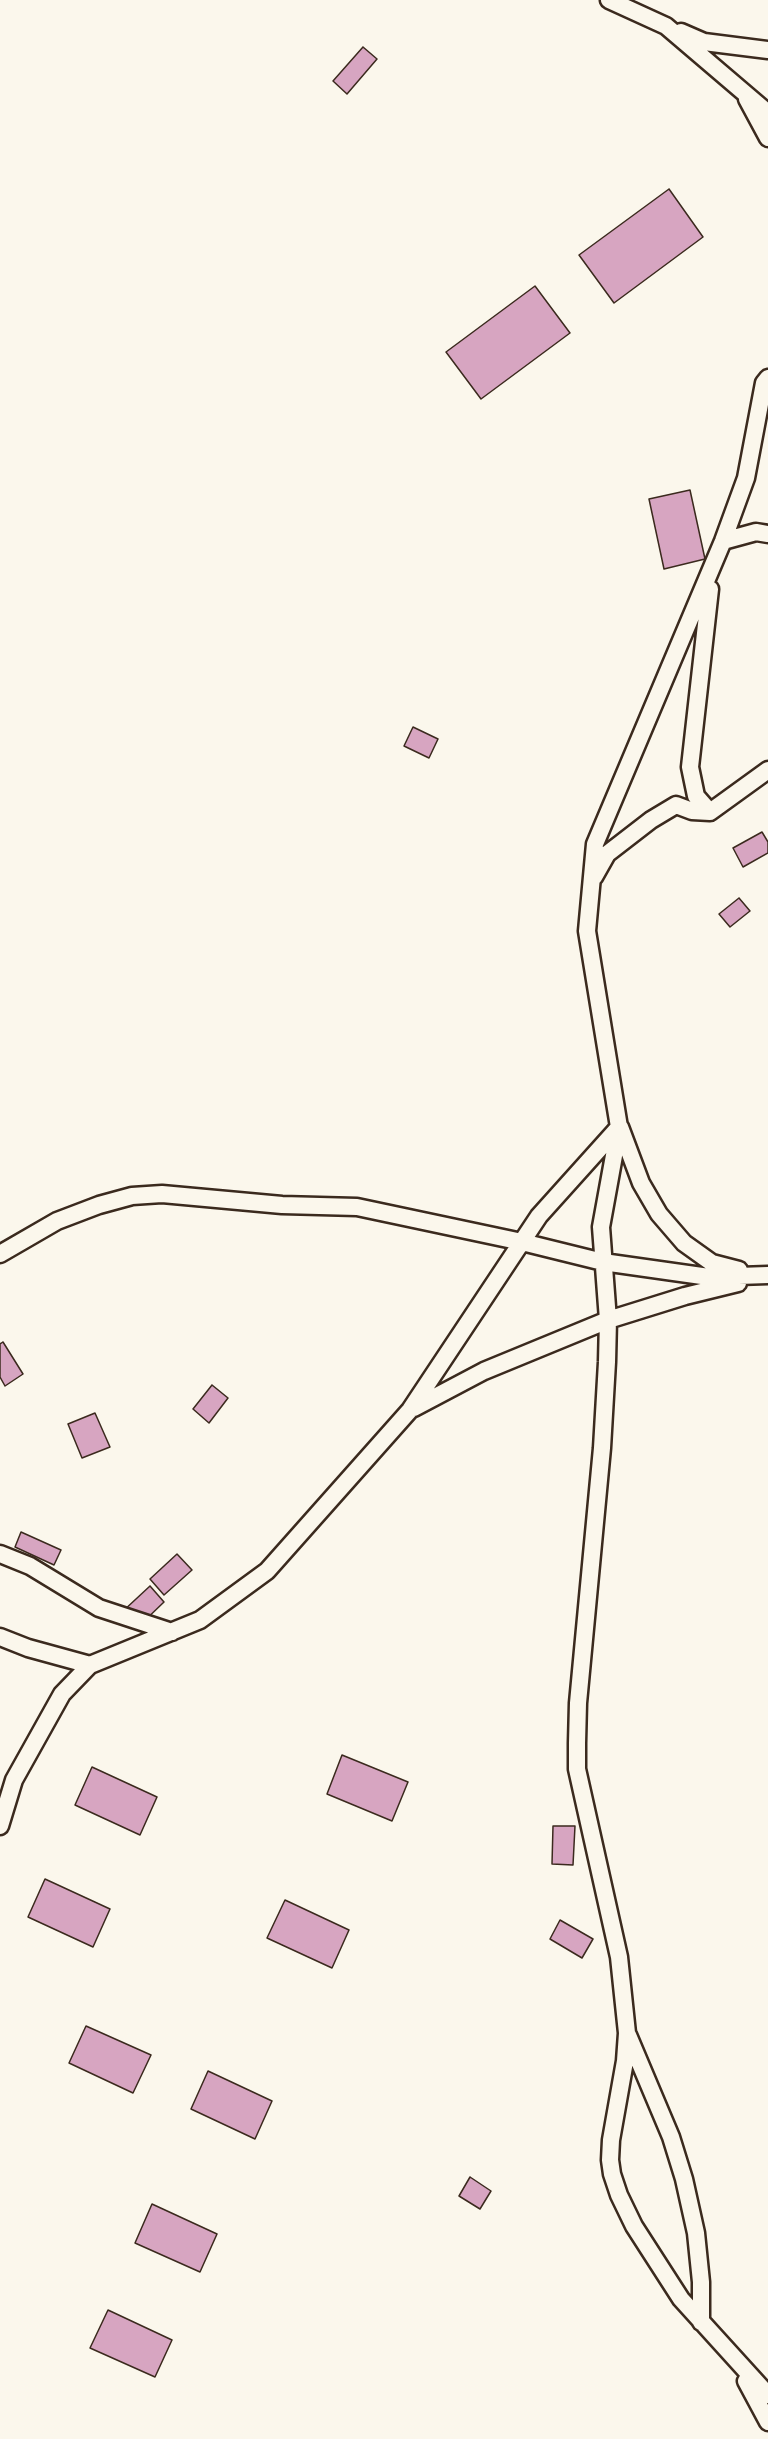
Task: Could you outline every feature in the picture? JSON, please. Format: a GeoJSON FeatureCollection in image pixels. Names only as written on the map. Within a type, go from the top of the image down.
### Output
{"type":"FeatureCollection","features":[{"type":"Feature","properties":{"kind":"lane"},"geometry":{"type":"LineString","coordinates":[[609,0],[704,42],[768,50]]}},
{"type":"Feature","properties":{"kind":"lane"},"geometry":{"type":"LineString","coordinates":[[666,26],[768,112]]}},
{"type":"Feature","properties":{"kind":"lane"},"geometry":{"type":"LineString","coordinates":[[742,91],[768,138]]}},
{"type":"Feature","properties":{"kind":"lane"},"geometry":{"type":"LineString","coordinates":[[766,387],[746,478],[723,542],[595,844],[587,931],[619,1127],[640,1183],[658,1214],[684,1243],[712,1263],[768,1275]]}},
{"type":"Feature","properties":{"kind":"lane"},"geometry":{"type":"LineString","coordinates":[[723,542],[756,532],[768,534]]}},
{"type":"Feature","properties":{"kind":"lane"},"geometry":{"type":"LineString","coordinates":[[710,812],[696,796],[690,767],[712,570]]}},
{"type":"Feature","properties":{"kind":"lane"},"geometry":{"type":"LineString","coordinates":[[590,884],[607,854],[659,815],[676,805],[692,812],[710,812],[768,770]]}},
{"type":"Feature","properties":{"kind":"lane"},"geometry":{"type":"LineString","coordinates":[[0,1826],[14,1780],[62,1694],[90,1665],[200,1620],[267,1571],[410,1410],[539,1216],[619,1127]]}},
{"type":"Feature","properties":{"kind":"lane"},"geometry":{"type":"LineString","coordinates":[[619,1127],[601,1227],[608,1320],[602,1448],[578,1703],[577,1743],[577,1769],[619,1957],[627,2033],[625,2061],[611,2140],[612,2174],[634,2226],[681,2300],[768,2395]]}},
{"type":"Feature","properties":{"kind":"lane"},"geometry":{"type":"LineString","coordinates":[[0,1254],[57,1221],[99,1205],[132,1196],[162,1194],[282,1205],[357,1207],[522,1242],[603,1263],[709,1277],[768,1275]]}},
{"type":"Feature","properties":{"kind":"lane"},"geometry":{"type":"LineString","coordinates":[[410,1410],[484,1371],[608,1320],[686,1296],[768,1275]]}},
{"type":"Feature","properties":{"kind":"lane"},"geometry":{"type":"LineString","coordinates":[[0,1554],[30,1566],[99,1608],[172,1632]]}},
{"type":"Feature","properties":{"kind":"lane"},"geometry":{"type":"LineString","coordinates":[[0,1637],[28,1648],[90,1665]]}},
{"type":"Feature","properties":{"kind":"lane"},"geometry":{"type":"LineString","coordinates":[[627,2033],[671,2137],[684,2179],[696,2233],[701,2282],[701,2322]]}},
{"type":"Feature","properties":{"kind":"lane"},"geometry":{"type":"LineString","coordinates":[[734,2359],[768,2422]]}},
{"type":"Feature","properties":{"kind":"building"},"geometry":{"type":"Polygon","coordinates":[[[363,47],[377,59],[347,94],[333,81],[363,47]]]}},
{"type":"Feature","properties":{"kind":"building"},"geometry":{"type":"Polygon","coordinates":[[[669,189],[703,237],[614,303],[579,255],[669,189]]]}},
{"type":"Feature","properties":{"kind":"building"},"geometry":{"type":"Polygon","coordinates":[[[535,286],[570,333],[481,399],[446,352],[535,286]]]}},
{"type":"Feature","properties":{"kind":"building"},"geometry":{"type":"Polygon","coordinates":[[[690,490],[705,559],[664,569],[649,499],[690,490]]]}},
{"type":"Feature","properties":{"kind":"building"},"geometry":{"type":"Polygon","coordinates":[[[413,727],[438,739],[429,758],[404,746],[413,727]]]}},
{"type":"Feature","properties":{"kind":"building"},"geometry":{"type":"Polygon","coordinates":[[[762,832],[768,842],[768,853],[743,867],[733,848],[762,832]]]}},
{"type":"Feature","properties":{"kind":"building"},"geometry":{"type":"Polygon","coordinates":[[[739,898],[750,911],[730,927],[719,914],[739,898]]]}},
{"type":"Feature","properties":{"kind":"building"},"geometry":{"type":"Polygon","coordinates":[[[3,1342],[23,1374],[5,1386],[0,1377],[0,1344],[3,1342]]]}},
{"type":"Feature","properties":{"kind":"building"},"geometry":{"type":"Polygon","coordinates":[[[212,1385],[228,1398],[209,1423],[193,1409],[212,1385]]]}},
{"type":"Feature","properties":{"kind":"building"},"geometry":{"type":"Polygon","coordinates":[[[95,1413],[110,1447],[82,1458],[68,1424],[95,1413]]]}},
{"type":"Feature","properties":{"kind":"building"},"geometry":{"type":"Polygon","coordinates":[[[21,1532],[61,1550],[54,1565],[15,1547],[21,1532]]]}},
{"type":"Feature","properties":{"kind":"building"},"geometry":{"type":"Polygon","coordinates":[[[177,1554],[192,1570],[164,1595],[150,1579],[177,1554]]]}},
{"type":"Feature","properties":{"kind":"building"},"geometry":{"type":"Polygon","coordinates":[[[150,1586],[164,1602],[137,1628],[122,1612],[150,1586]]]}},
{"type":"Feature","properties":{"kind":"building"},"geometry":{"type":"Polygon","coordinates":[[[342,1755],[408,1782],[392,1821],[327,1794],[342,1755]]]}},
{"type":"Feature","properties":{"kind":"building"},"geometry":{"type":"Polygon","coordinates":[[[92,1767],[157,1797],[140,1835],[75,1805],[92,1767]]]}},
{"type":"Feature","properties":{"kind":"building"},"geometry":{"type":"Polygon","coordinates":[[[553,1826],[575,1826],[573,1865],[552,1864],[553,1826]]]}},
{"type":"Feature","properties":{"kind":"building"},"geometry":{"type":"Polygon","coordinates":[[[45,1879],[110,1909],[93,1947],[28,1917],[45,1879]]]}},
{"type":"Feature","properties":{"kind":"building"},"geometry":{"type":"Polygon","coordinates":[[[285,1900],[349,1930],[332,1968],[267,1938],[285,1900]]]}},
{"type":"Feature","properties":{"kind":"building"},"geometry":{"type":"Polygon","coordinates":[[[560,1920],[593,1939],[582,1958],[550,1939],[560,1920]]]}},
{"type":"Feature","properties":{"kind":"building"},"geometry":{"type":"Polygon","coordinates":[[[86,2026],[151,2055],[133,2093],[69,2063],[86,2026]]]}},
{"type":"Feature","properties":{"kind":"building"},"geometry":{"type":"Polygon","coordinates":[[[208,2071],[272,2101],[255,2139],[191,2109],[208,2071]]]}},
{"type":"Feature","properties":{"kind":"building"},"geometry":{"type":"Polygon","coordinates":[[[470,2177],[491,2191],[480,2209],[459,2196],[470,2177]]]}},
{"type":"Feature","properties":{"kind":"building"},"geometry":{"type":"Polygon","coordinates":[[[152,2204],[217,2234],[200,2272],[135,2243],[152,2204]]]}},
{"type":"Feature","properties":{"kind":"building"},"geometry":{"type":"Polygon","coordinates":[[[108,2310],[172,2340],[155,2377],[90,2348],[108,2310]]]}}]}
